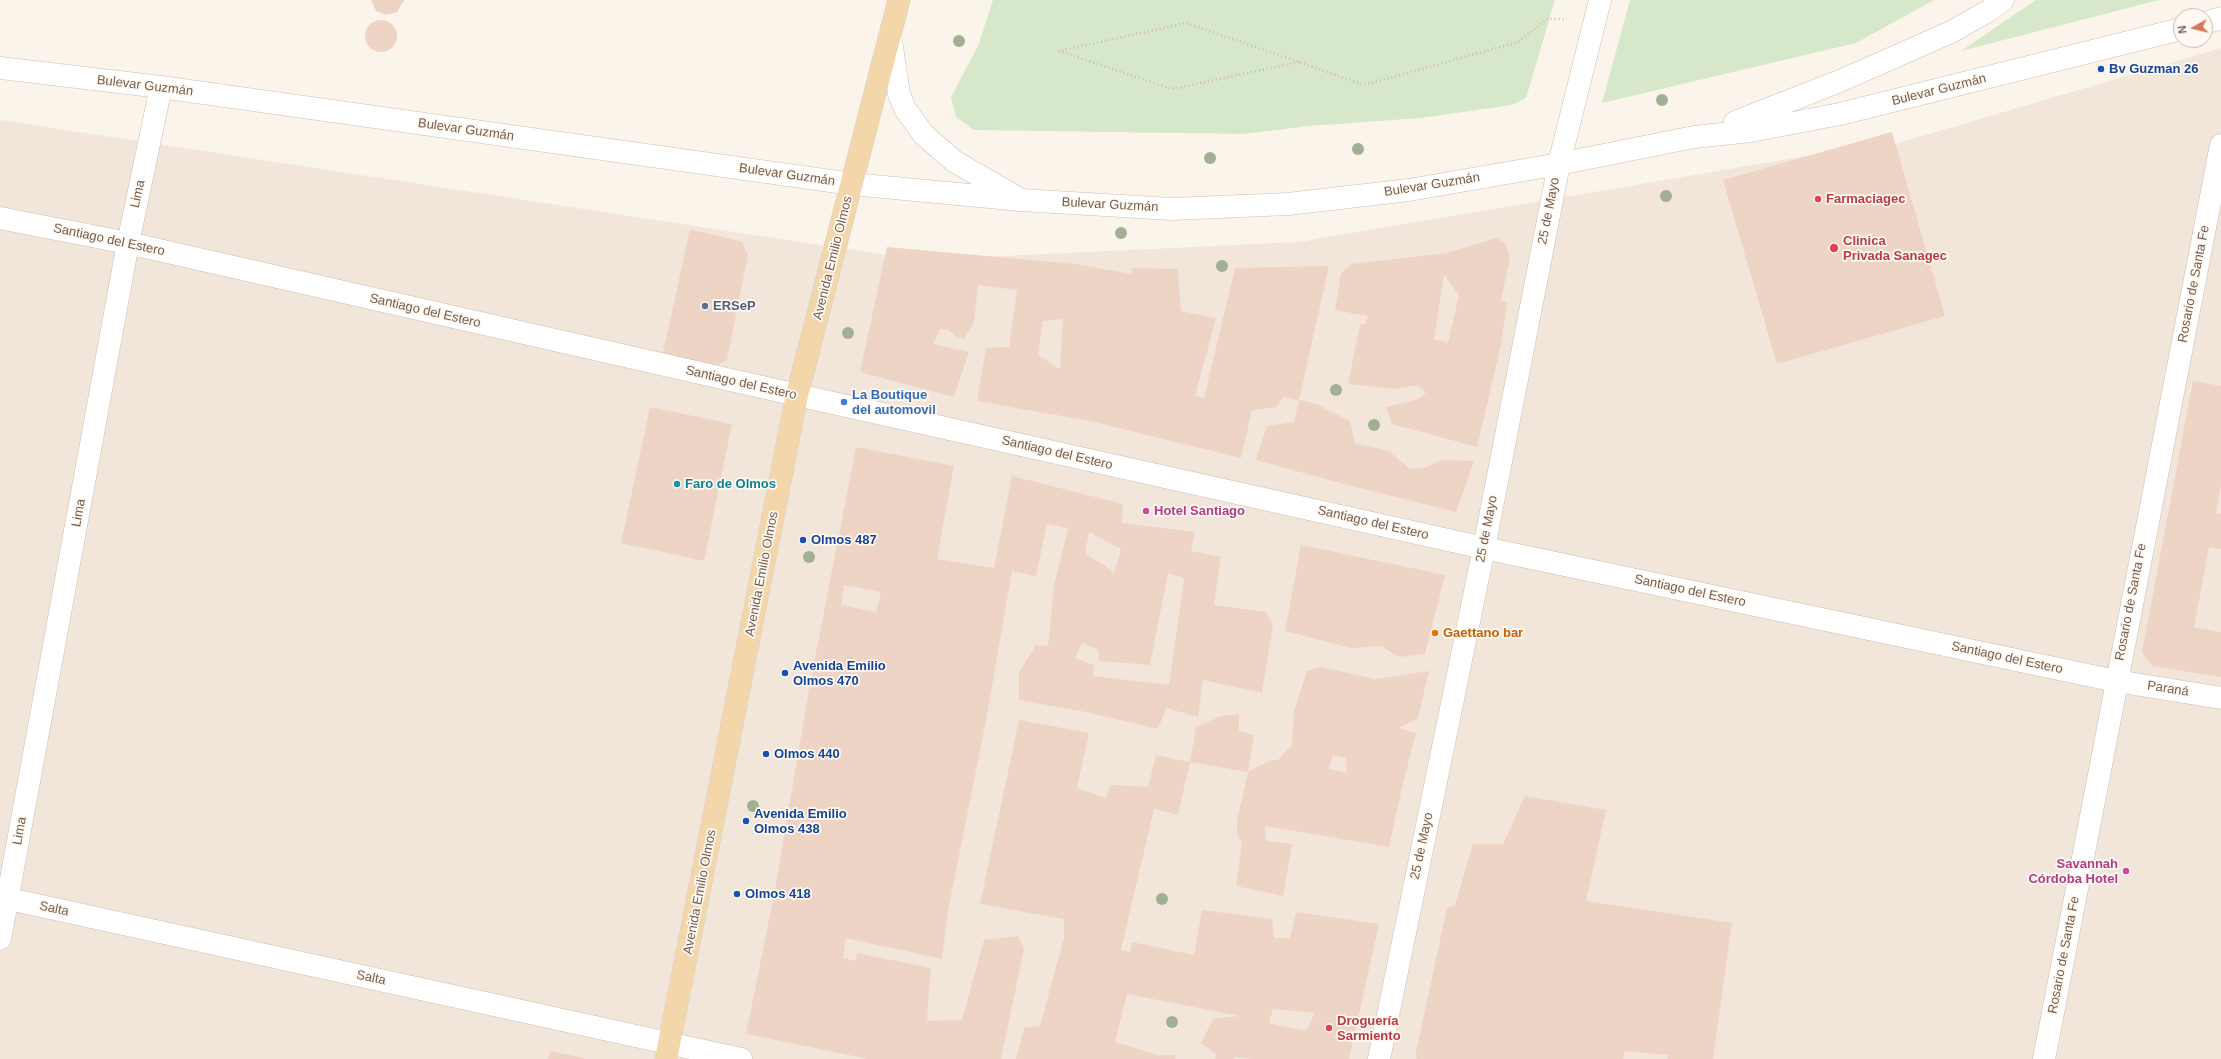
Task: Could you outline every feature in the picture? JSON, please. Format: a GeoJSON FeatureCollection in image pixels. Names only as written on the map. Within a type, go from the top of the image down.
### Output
{"type":"FeatureCollection","features":[{"type":"Feature","properties":{"kind":"main road","name":"Avenida Emilio Olmos"},"geometry":{"type":"LineString","coordinates":[[668,1052],[797,395],[899,0]]}},
{"type":"Feature","properties":{"kind":"street","name":"Bulevar Guzmán"},"geometry":{"type":"LineString","coordinates":[[1694,137],[1760,114],[1868,69],[1951,32],[1990,10],[2003,0]]}},
{"type":"Feature","properties":{"kind":"street","name":"25 de Mayo"},"geometry":{"type":"LineString","coordinates":[[1379,1059],[1484,548],[1559,164],[1597,10]]}},
{"type":"Feature","properties":{"kind":"street","name":"Bulevar Guzmán"},"geometry":{"type":"LineString","coordinates":[[0,68],[161,87],[852,184],[1020,200],[1172,209],[1288,204],[1409,190],[1559,164],[1694,137],[1751,131],[1840,114],[2173,31]]}},
{"type":"Feature","properties":{"kind":"street"},"geometry":{"type":"LineString","coordinates":[[890,34],[899,94],[905,109],[924,135],[954,161],[1020,200]]}},
{"type":"Feature","properties":{"kind":"street","name":"Lima"},"geometry":{"type":"LineString","coordinates":[[0,939],[4,898],[128,244],[161,87]]}},
{"type":"Feature","properties":{"kind":"street","name":"Rosario de Santa Fe"},"geometry":{"type":"LineString","coordinates":[[2044,1059],[2221,145]]}},
{"type":"Feature","properties":{"kind":"street","name":"Santiago del Estero"},"geometry":{"type":"LineString","coordinates":[[0,218],[128,244],[1484,548],[2116,681]]}},
{"type":"Feature","properties":{"kind":"street","name":"Paraná"},"geometry":{"type":"LineString","coordinates":[[2116,681],[2221,698]]}},
{"type":"Feature","properties":{"kind":"street","name":"Salta"},"geometry":{"type":"LineString","coordinates":[[4,898],[668,1052],[741,1059]]}},
{"type":"Feature","properties":{"kind":"path"},"geometry":{"type":"LineString","coordinates":[[1299,62],[1172,88],[1059,50],[1186,23],[1299,62],[1364,85],[1518,42],[1547,19],[1597,10]]}},
{"type":"Feature","properties":{"kind":"shaded area"},"geometry":{"type":"Polygon","coordinates":[[[2221,48],[2221,1059],[0,1059],[0,120],[918,260],[1299,242],[1812,155],[1895,144],[2221,48]]]}},
{"type":"Feature","properties":{"kind":"green space"},"geometry":{"type":"Polygon","coordinates":[[[993,0],[1555,0],[1526,98],[1512,105],[1421,118],[1310,126],[1243,134],[974,130],[956,117],[951,97],[978,46],[993,0]]]}},
{"type":"Feature","properties":{"kind":"green space"},"geometry":{"type":"Polygon","coordinates":[[[1630,0],[1934,0],[1856,43],[1602,103],[1630,0]]]}},
{"type":"Feature","properties":{"kind":"green space"},"geometry":{"type":"Polygon","coordinates":[[[2036,0],[2159,0],[1961,51],[2036,0]]]}},
{"type":"Feature","properties":{"kind":"building"},"geometry":{"type":"Polygon","coordinates":[[[371,0],[404,0],[397,12],[386,15],[376,11],[371,0]]]}},
{"type":"Feature","properties":{"kind":"building"},"geometry":{"type":"Polygon","coordinates":[[[378,20],[384,20],[393,24],[397,36],[393,48],[384,52],[378,52],[369,48],[365,39],[365,33],[369,24],[378,20]]]}},
{"type":"Feature","properties":{"kind":"building","name":"Clinica Privada Sanagec"},"geometry":{"type":"Polygon","coordinates":[[[1892,132],[1945,316],[1777,364],[1723,180],[1892,132]]]}},
{"type":"Feature","properties":{"kind":"building","name":"ERSeP"},"geometry":{"type":"Polygon","coordinates":[[[690,229],[742,242],[748,255],[727,360],[711,369],[662,358],[690,229]]]}},
{"type":"Feature","properties":{"kind":"building"},"geometry":{"type":"Polygon","coordinates":[[[1497,238],[1505,243],[1510,257],[1501,301],[1507,302],[1501,345],[1477,447],[1392,424],[1386,407],[1416,400],[1426,393],[1418,385],[1394,389],[1348,384],[1360,324],[1365,325],[1368,316],[1335,310],[1341,273],[1352,264],[1447,253],[1497,238]],[[1444,275],[1434,339],[1448,343],[1459,295],[1444,275]]]}},
{"type":"Feature","properties":{"kind":"building"},"geometry":{"type":"Polygon","coordinates":[[[887,247],[1075,264],[1131,274],[1132,268],[1178,269],[1181,311],[1216,318],[1195,396],[1204,398],[1235,268],[1329,266],[1299,400],[1283,397],[1277,407],[1252,410],[1241,458],[1090,421],[977,401],[986,348],[1009,347],[1017,290],[978,285],[974,322],[964,339],[957,338],[949,330],[940,329],[933,344],[969,352],[954,397],[860,372],[887,247]],[[1063,319],[1043,321],[1038,355],[1060,369],[1063,319]]]}},
{"type":"Feature","properties":{"kind":"building"},"geometry":{"type":"Polygon","coordinates":[[[2193,381],[2221,386],[2221,485],[2216,513],[2221,514],[2221,549],[2209,547],[2194,627],[2221,632],[2221,677],[2152,666],[2142,652],[2193,381]]]}},
{"type":"Feature","properties":{"kind":"building"},"geometry":{"type":"Polygon","coordinates":[[[1299,400],[1316,404],[1350,421],[1355,443],[1389,451],[1410,469],[1428,467],[1440,460],[1474,461],[1456,512],[1256,460],[1267,426],[1294,422],[1299,400]]]}},
{"type":"Feature","properties":{"kind":"building","name":"Faro de Olmos"},"geometry":{"type":"Polygon","coordinates":[[[650,407],[732,424],[704,561],[621,543],[650,407]]]}},
{"type":"Feature","properties":{"kind":"building"},"geometry":{"type":"Polygon","coordinates":[[[856,447],[954,466],[937,559],[994,568],[1012,476],[1123,504],[1122,523],[1195,532],[1191,551],[1221,557],[1214,605],[1266,612],[1273,624],[1262,693],[1203,680],[1198,717],[1166,708],[1158,729],[1086,712],[1019,700],[1019,672],[1036,645],[1048,646],[1054,585],[1068,528],[1047,524],[1036,576],[1012,571],[986,721],[948,911],[942,959],[846,938],[843,958],[856,961],[857,953],[931,968],[927,1021],[962,1020],[984,940],[1018,936],[1024,949],[1001,1059],[868,1059],[746,1034],[775,890],[809,689],[856,447]],[[1089,532],[1085,554],[1104,565],[1114,574],[1121,549],[1089,532]],[[1168,573],[1150,665],[1099,661],[1098,650],[1082,643],[1075,658],[1094,665],[1093,676],[1169,685],[1184,578],[1168,573]],[[844,585],[841,605],[876,612],[881,592],[844,585]]]}},
{"type":"Feature","properties":{"kind":"building"},"geometry":{"type":"Polygon","coordinates":[[[1301,545],[1445,575],[1425,654],[1399,657],[1381,646],[1351,648],[1285,631],[1301,545]]]}},
{"type":"Feature","properties":{"kind":"building"},"geometry":{"type":"Polygon","coordinates":[[[1321,667],[1375,679],[1429,671],[1418,718],[1398,728],[1416,733],[1389,847],[1265,826],[1266,841],[1292,844],[1283,896],[1236,886],[1242,843],[1237,834],[1237,821],[1248,772],[1271,760],[1278,760],[1292,745],[1294,711],[1307,671],[1321,667]],[[1333,755],[1329,769],[1347,773],[1346,758],[1333,755]]]}},
{"type":"Feature","properties":{"kind":"building"},"geometry":{"type":"Polygon","coordinates":[[[1239,714],[1239,731],[1254,735],[1248,772],[1190,762],[1196,727],[1221,716],[1239,714]]]}},
{"type":"Feature","properties":{"kind":"building"},"geometry":{"type":"Polygon","coordinates":[[[1019,720],[1089,733],[1077,788],[1106,798],[1110,785],[1148,787],[1156,755],[1190,762],[1178,815],[1154,809],[1121,950],[1130,952],[1132,942],[1194,955],[1202,910],[1272,919],[1274,938],[1290,938],[1296,912],[1379,924],[1349,1059],[1251,1059],[1235,1057],[1235,1059],[1215,1059],[1216,1054],[1201,1043],[1213,1019],[1239,1016],[1127,994],[1115,1042],[1158,1055],[1176,1055],[1175,1059],[1016,1059],[1024,1028],[1040,1026],[1064,938],[1064,919],[980,904],[1019,720]],[[1273,1009],[1269,1023],[1306,1031],[1315,1013],[1273,1009]]]}},
{"type":"Feature","properties":{"kind":"building"},"geometry":{"type":"Polygon","coordinates":[[[1525,796],[1606,810],[1586,901],[1732,923],[1713,1059],[1667,1059],[1668,1055],[1625,1051],[1623,1059],[1418,1059],[1415,1057],[1447,908],[1455,905],[1473,844],[1503,844],[1525,796]]]}},
{"type":"Feature","properties":{"kind":"building"},"geometry":{"type":"Polygon","coordinates":[[[550,1051],[584,1058],[584,1059],[548,1059],[550,1051]]]}},
{"type":"Feature","properties":{"kind":"place","name":"Bv Guzman 26"},"geometry":{"type":"Point","coordinates":[2101,69]}},
{"type":"Feature","properties":{"kind":"place","name":"Farmaciagec"},"geometry":{"type":"Point","coordinates":[1818,199]}},
{"type":"Feature","properties":{"kind":"place","name":"Clinica Privada Sanagec"},"geometry":{"type":"Point","coordinates":[1834,248]}},
{"type":"Feature","properties":{"kind":"place","name":"ERSeP"},"geometry":{"type":"Point","coordinates":[705,306]}},
{"type":"Feature","properties":{"kind":"place","name":"La Boutique del automovil"},"geometry":{"type":"Point","coordinates":[844,402]}},
{"type":"Feature","properties":{"kind":"place","name":"Faro de Olmos"},"geometry":{"type":"Point","coordinates":[677,484]}},
{"type":"Feature","properties":{"kind":"place","name":"Hotel Santiago"},"geometry":{"type":"Point","coordinates":[1146,511]}},
{"type":"Feature","properties":{"kind":"place","name":"Olmos 487"},"geometry":{"type":"Point","coordinates":[803,540]}},
{"type":"Feature","properties":{"kind":"place","name":"Gaettano bar"},"geometry":{"type":"Point","coordinates":[1435,633]}},
{"type":"Feature","properties":{"kind":"place","name":"Avenida Emilio Olmos 470"},"geometry":{"type":"Point","coordinates":[785,673]}},
{"type":"Feature","properties":{"kind":"place","name":"Olmos 440"},"geometry":{"type":"Point","coordinates":[766,754]}},
{"type":"Feature","properties":{"kind":"place","name":"Avenida Emilio Olmos 438"},"geometry":{"type":"Point","coordinates":[746,821]}},
{"type":"Feature","properties":{"kind":"place","name":"Savannah Córdoba Hotel"},"geometry":{"type":"Point","coordinates":[2126,871]}},
{"type":"Feature","properties":{"kind":"place","name":"Olmos 418"},"geometry":{"type":"Point","coordinates":[737,894]}},
{"type":"Feature","properties":{"kind":"place","name":"Droguería Sarmiento"},"geometry":{"type":"Point","coordinates":[1329,1028]}}]}
